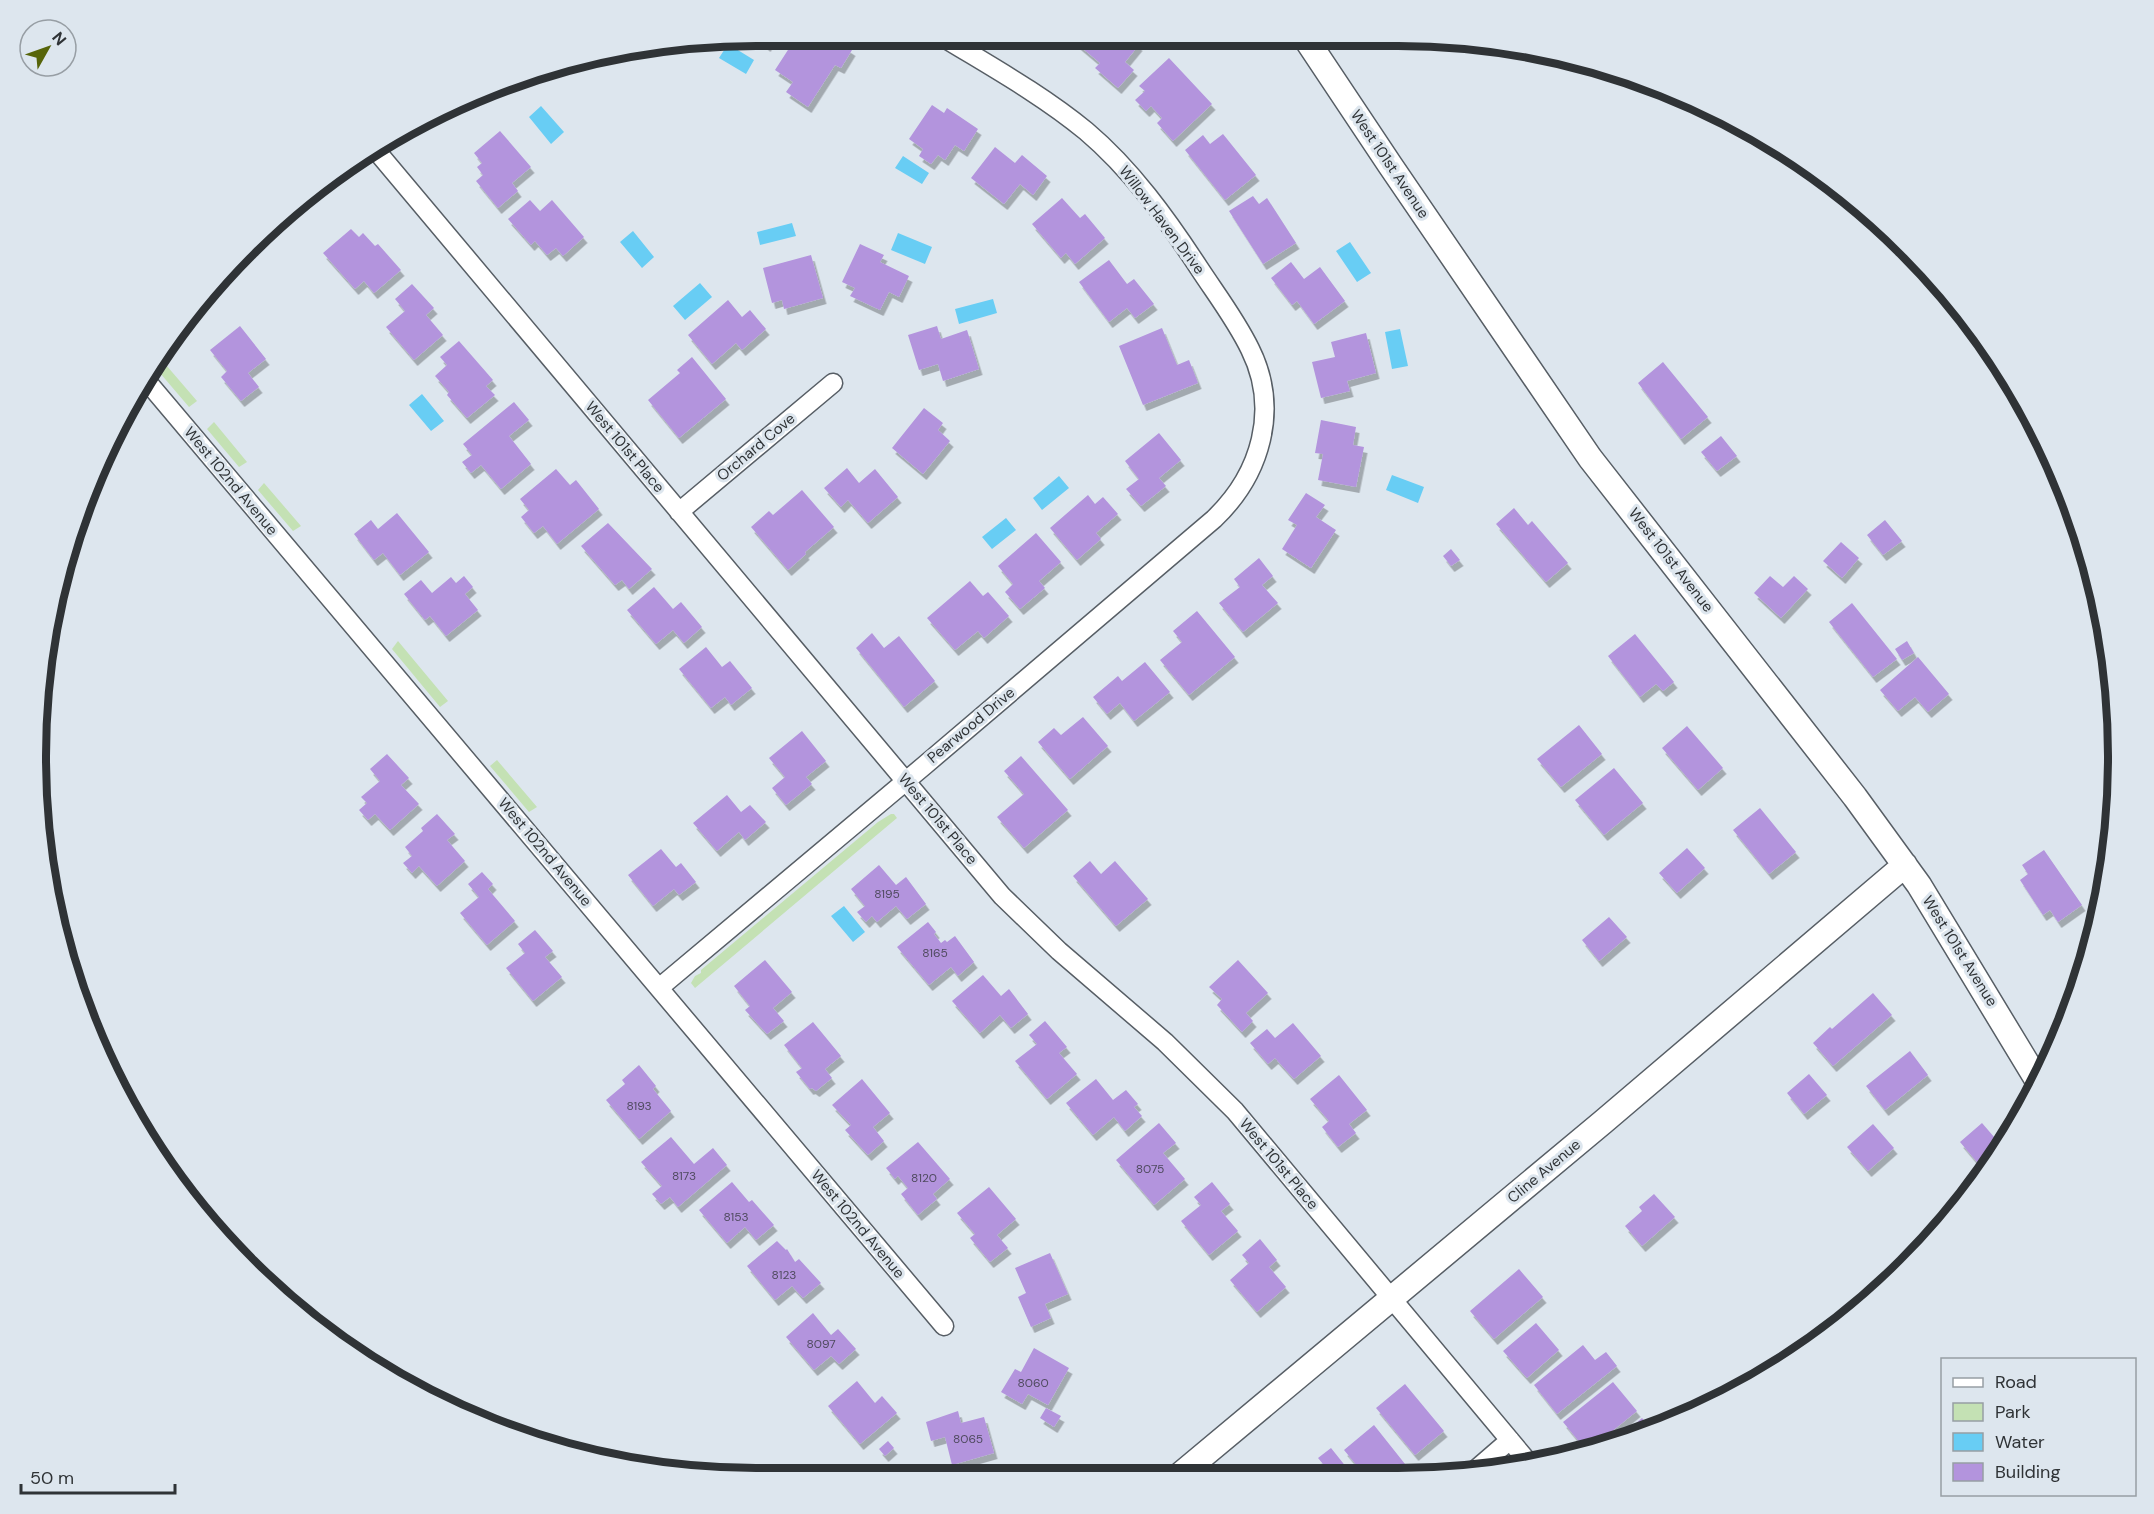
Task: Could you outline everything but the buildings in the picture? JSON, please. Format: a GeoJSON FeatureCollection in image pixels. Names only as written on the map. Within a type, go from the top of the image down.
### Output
{"type":"FeatureCollection","features":[{"type":"Feature","properties":{"kind":"street","name":"Willow Haven Drive"},"geometry":{"type":"LineString","coordinates":[[957,46],[1038,96],[1084,130],[1113,156],[1156,208],[1189,253],[1242,333],[1251,351],[1263,391],[1260,444]]}},
{"type":"Feature","properties":{"kind":"street","name":"West 101st Avenue"},"geometry":{"type":"LineString","coordinates":[[1311,46],[1423,215],[1590,458],[1855,797],[1905,865],[1947,928],[2033,1072]]}},
{"type":"Feature","properties":{"kind":"street","name":"West 101st Place"},"geometry":{"type":"LineString","coordinates":[[380,155],[977,867],[1029,923],[1165,1042],[1234,1111],[1523,1456]]}},
{"type":"Feature","properties":{"kind":"street","name":"Orchard Cove"},"geometry":{"type":"LineString","coordinates":[[679,512],[833,383]]}},
{"type":"Feature","properties":{"kind":"street","name":"West 102nd Avenue"},"geometry":{"type":"LineString","coordinates":[[151,386],[944,1326]]}},
{"type":"Feature","properties":{"kind":"street","name":"Pearwood Drive"},"geometry":{"type":"LineString","coordinates":[[659,988],[906,781],[1220,512],[1239,492],[1248,477],[1260,444]]}},
{"type":"Feature","properties":{"kind":"street","name":"Cline Avenue"},"geometry":{"type":"LineString","coordinates":[[1188,1468],[1905,865]]}},
{"type":"Feature","properties":{"kind":"street"},"geometry":{"type":"LineString","coordinates":[[1485,1462],[1510,1440]]}},
{"type":"Feature","properties":{"kind":"green space"},"geometry":{"type":"Polygon","coordinates":[[[165,364],[197,401],[189,407],[160,373],[165,364]]]}},
{"type":"Feature","properties":{"kind":"green space"},"geometry":{"type":"Polygon","coordinates":[[[214,422],[247,462],[239,467],[207,429],[214,422]]]}},
{"type":"Feature","properties":{"kind":"green space"},"geometry":{"type":"Polygon","coordinates":[[[264,483],[301,526],[293,531],[258,490],[264,483]]]}},
{"type":"Feature","properties":{"kind":"green space"},"geometry":{"type":"Polygon","coordinates":[[[398,641],[448,701],[440,707],[392,649],[398,641]]]}},
{"type":"Feature","properties":{"kind":"green space"},"geometry":{"type":"Polygon","coordinates":[[[497,760],[537,807],[529,812],[490,766],[497,760]]]}},
{"type":"Feature","properties":{"kind":"green space"},"geometry":{"type":"Polygon","coordinates":[[[891,814],[897,818],[695,988],[691,983],[695,976],[701,973],[701,970],[878,822],[891,814]]]}},
{"type":"Feature","properties":{"kind":"water"},"geometry":{"type":"Polygon","coordinates":[[[726,47],[733,47],[754,60],[746,74],[719,58],[726,47]]]}},
{"type":"Feature","properties":{"kind":"water"},"geometry":{"type":"Polygon","coordinates":[[[541,106],[564,132],[551,144],[529,117],[541,106]]]}},
{"type":"Feature","properties":{"kind":"water"},"geometry":{"type":"Polygon","coordinates":[[[903,156],[929,173],[922,184],[895,168],[903,156]]]}},
{"type":"Feature","properties":{"kind":"water"},"geometry":{"type":"Polygon","coordinates":[[[792,223],[796,236],[760,245],[757,232],[792,223]]]}},
{"type":"Feature","properties":{"kind":"water"},"geometry":{"type":"Polygon","coordinates":[[[633,231],[654,257],[642,268],[620,242],[633,231]]]}},
{"type":"Feature","properties":{"kind":"water"},"geometry":{"type":"Polygon","coordinates":[[[898,233],[932,247],[925,264],[891,250],[898,233]]]}},
{"type":"Feature","properties":{"kind":"water"},"geometry":{"type":"Polygon","coordinates":[[[1350,242],[1371,273],[1357,282],[1336,251],[1350,242]]]}},
{"type":"Feature","properties":{"kind":"water"},"geometry":{"type":"Polygon","coordinates":[[[700,283],[712,297],[685,320],[673,306],[700,283]]]}},
{"type":"Feature","properties":{"kind":"water"},"geometry":{"type":"Polygon","coordinates":[[[993,299],[997,313],[959,324],[955,309],[993,299]]]}},
{"type":"Feature","properties":{"kind":"water"},"geometry":{"type":"Polygon","coordinates":[[[1400,329],[1408,366],[1392,369],[1385,332],[1400,329]]]}},
{"type":"Feature","properties":{"kind":"water"},"geometry":{"type":"Polygon","coordinates":[[[422,394],[444,421],[431,431],[409,405],[422,394]]]}},
{"type":"Feature","properties":{"kind":"water"},"geometry":{"type":"Polygon","coordinates":[[[1392,475],[1424,487],[1418,503],[1386,490],[1392,475]]]}},
{"type":"Feature","properties":{"kind":"water"},"geometry":{"type":"Polygon","coordinates":[[[1059,476],[1069,488],[1042,510],[1033,498],[1059,476]]]}},
{"type":"Feature","properties":{"kind":"water"},"geometry":{"type":"Polygon","coordinates":[[[1006,518],[1016,530],[992,549],[982,537],[1006,518]]]}},
{"type":"Feature","properties":{"kind":"water"},"geometry":{"type":"Polygon","coordinates":[[[844,906],[865,932],[853,942],[831,916],[844,906]]]}}]}
